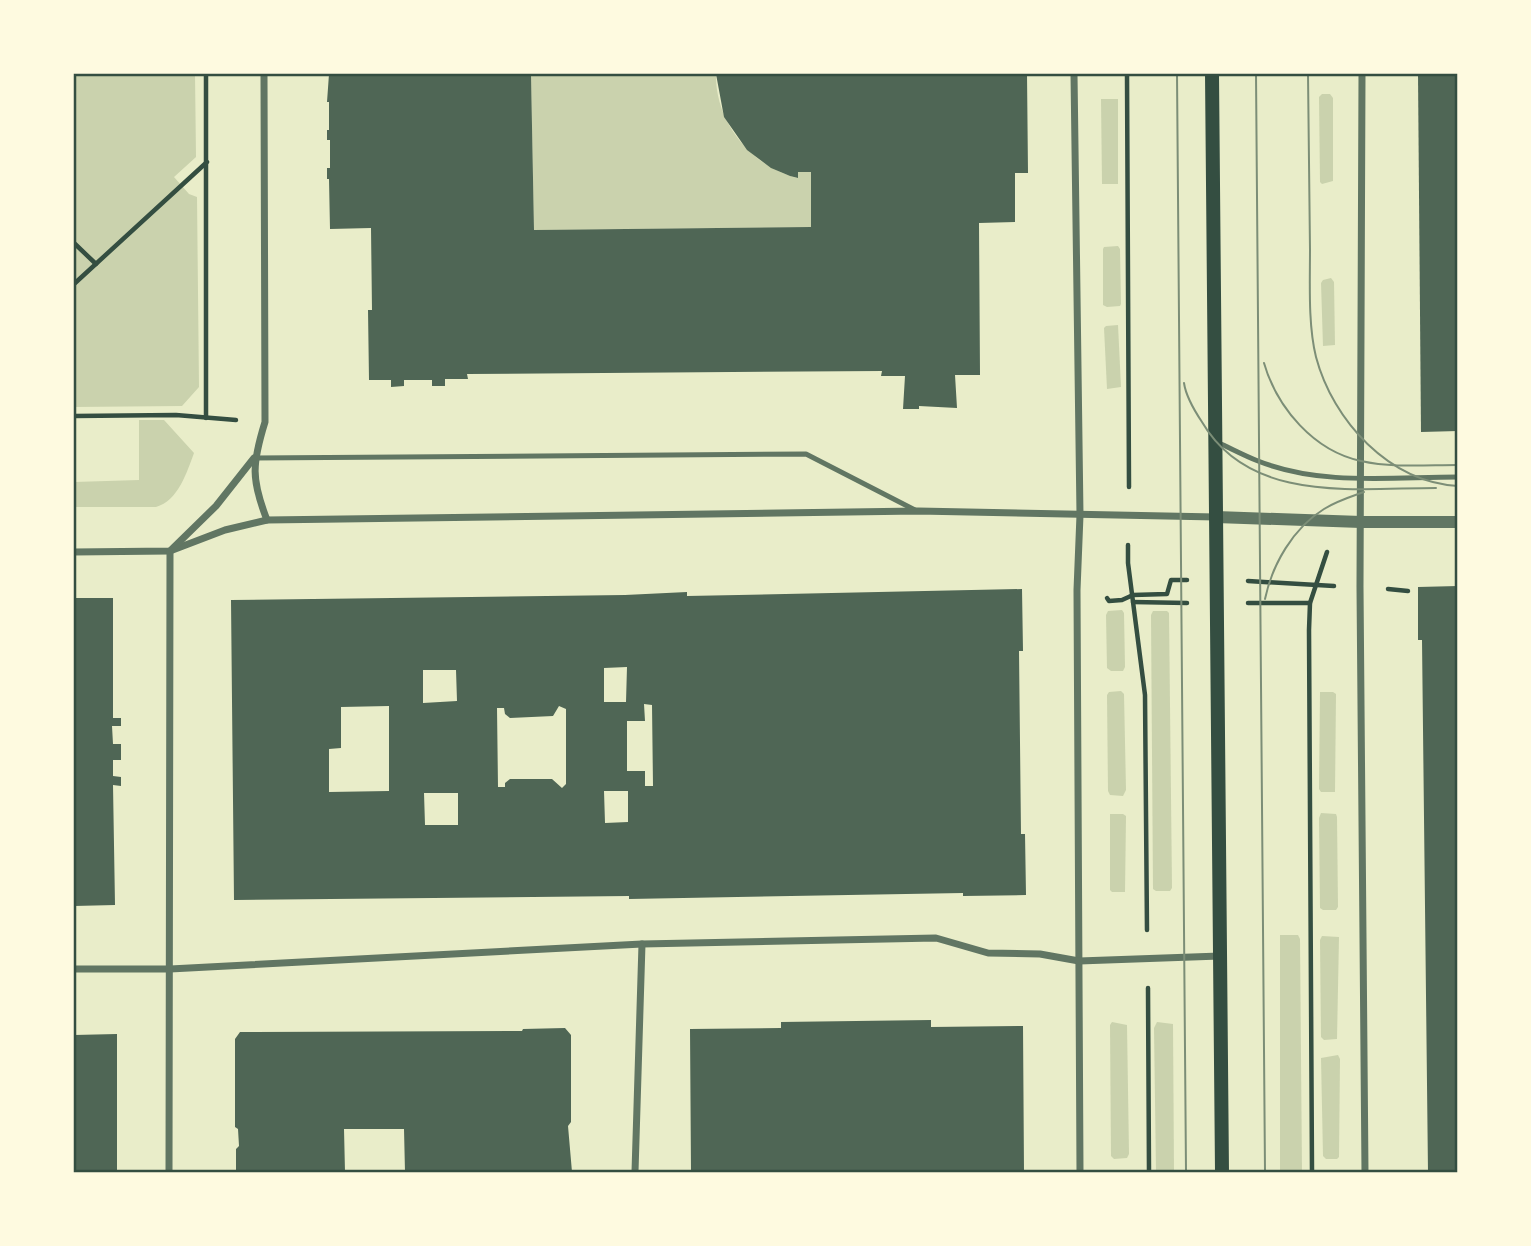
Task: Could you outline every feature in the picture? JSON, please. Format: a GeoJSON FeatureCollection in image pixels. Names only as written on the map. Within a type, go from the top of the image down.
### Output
{"type":"FeatureCollection","features":[{"type":"Feature","properties":{"kind":"main road"},"geometry":{"type":"LineString","coordinates":[[1212,74],[1222,1172]]}},
{"type":"Feature","properties":{"kind":"street"},"geometry":{"type":"LineString","coordinates":[[264,74],[265,422],[254,458],[256,493],[267,520]]}},
{"type":"Feature","properties":{"kind":"street"},"geometry":{"type":"LineString","coordinates":[[1074,74],[1080,515],[1077,590],[1080,1172]]}},
{"type":"Feature","properties":{"kind":"street"},"geometry":{"type":"LineString","coordinates":[[1362,74],[1360,522],[1365,1172]]}},
{"type":"Feature","properties":{"kind":"street"},"geometry":{"type":"LineString","coordinates":[[169,1172],[170,551],[216,506],[254,458]]}},
{"type":"Feature","properties":{"kind":"street"},"geometry":{"type":"LineString","coordinates":[[74,552],[170,551],[225,530],[267,520],[918,511],[1458,522]]}},
{"type":"Feature","properties":{"kind":"street"},"geometry":{"type":"LineString","coordinates":[[74,969],[170,970],[642,944],[936,938],[988,953],[1040,954],[1079,961],[1220,956]]}},
{"type":"Feature","properties":{"kind":"street"},"geometry":{"type":"LineString","coordinates":[[635,1172],[642,944]]}},
{"type":"Feature","properties":{"kind":"lane"},"geometry":{"type":"LineString","coordinates":[[1216,442],[1259,462],[1309,475],[1360,479],[1458,477]]}},
{"type":"Feature","properties":{"kind":"lane"},"geometry":{"type":"LineString","coordinates":[[254,458],[806,454],[918,511]]}},
{"type":"Feature","properties":{"kind":"path"},"geometry":{"type":"LineString","coordinates":[[206,74],[206,418]]}},
{"type":"Feature","properties":{"kind":"path"},"geometry":{"type":"LineString","coordinates":[[1127,74],[1128,563],[1145,695],[1149,1172]]}},
{"type":"Feature","properties":{"kind":"path"},"geometry":{"type":"LineString","coordinates":[[74,284],[207,162]]}},
{"type":"Feature","properties":{"kind":"path"},"geometry":{"type":"LineString","coordinates":[[74,243],[96,264]]}},
{"type":"Feature","properties":{"kind":"path"},"geometry":{"type":"LineString","coordinates":[[74,416],[176,415],[265,422]]}},
{"type":"Feature","properties":{"kind":"path"},"geometry":{"type":"LineString","coordinates":[[1312,1172],[1309,630],[1310,603],[1336,521]]}},
{"type":"Feature","properties":{"kind":"path"},"geometry":{"type":"LineString","coordinates":[[1133,595],[1167,594],[1171,580]]}},
{"type":"Feature","properties":{"kind":"path"},"geometry":{"type":"LineString","coordinates":[[1241,580],[1277,582]]}},
{"type":"Feature","properties":{"kind":"green space"},"geometry":{"type":"Polygon","coordinates":[[[74,74],[195,74],[196,157],[174,177],[189,194],[197,197],[199,387],[182,406],[74,407],[74,74]]]}},
{"type":"Feature","properties":{"kind":"green space"},"geometry":{"type":"Polygon","coordinates":[[[531,74],[716,74],[722,109],[739,140],[765,163],[780,172],[797,178],[798,172],[811,172],[811,227],[534,230],[531,74]]]}},
{"type":"Feature","properties":{"kind":"green space"},"geometry":{"type":"Polygon","coordinates":[[[1322,94],[1330,94],[1333,98],[1333,181],[1322,184],[1319,97],[1322,94]]]}},
{"type":"Feature","properties":{"kind":"green space"},"geometry":{"type":"Polygon","coordinates":[[[1101,99],[1118,99],[1118,184],[1102,184],[1101,99]]]}},
{"type":"Feature","properties":{"kind":"green space"},"geometry":{"type":"Polygon","coordinates":[[[1118,246],[1121,304],[1107,307],[1103,305],[1103,249],[1118,246]]]}},
{"type":"Feature","properties":{"kind":"green space"},"geometry":{"type":"Polygon","coordinates":[[[1331,278],[1334,282],[1335,345],[1323,346],[1321,283],[1331,278]]]}},
{"type":"Feature","properties":{"kind":"green space"},"geometry":{"type":"Polygon","coordinates":[[[1118,325],[1121,387],[1107,389],[1104,328],[1118,325]]]}},
{"type":"Feature","properties":{"kind":"green space"},"geometry":{"type":"Polygon","coordinates":[[[139,420],[164,420],[194,453],[176,492],[164,504],[156,507],[74,507],[74,482],[139,480],[139,420]]]}},
{"type":"Feature","properties":{"kind":"green space"},"geometry":{"type":"Polygon","coordinates":[[[1122,610],[1125,667],[1123,671],[1111,671],[1107,668],[1106,615],[1108,611],[1122,610]]]}},
{"type":"Feature","properties":{"kind":"green space"},"geometry":{"type":"Polygon","coordinates":[[[1153,611],[1169,613],[1170,891],[1153,889],[1153,611]]]}},
{"type":"Feature","properties":{"kind":"green space"},"geometry":{"type":"Polygon","coordinates":[[[1121,691],[1124,694],[1126,790],[1123,796],[1110,795],[1108,791],[1107,695],[1109,692],[1121,691]]]}},
{"type":"Feature","properties":{"kind":"green space"},"geometry":{"type":"Polygon","coordinates":[[[1320,692],[1336,694],[1335,792],[1321,792],[1319,789],[1320,692]]]}},
{"type":"Feature","properties":{"kind":"green space"},"geometry":{"type":"Polygon","coordinates":[[[1321,813],[1336,814],[1337,817],[1336,910],[1320,908],[1321,813]]]}},
{"type":"Feature","properties":{"kind":"green space"},"geometry":{"type":"Polygon","coordinates":[[[1110,814],[1126,816],[1125,892],[1110,890],[1110,814]]]}},
{"type":"Feature","properties":{"kind":"green space"},"geometry":{"type":"Polygon","coordinates":[[[1280,935],[1298,935],[1300,939],[1302,1172],[1280,1172],[1280,935]]]}},
{"type":"Feature","properties":{"kind":"green space"},"geometry":{"type":"Polygon","coordinates":[[[1322,936],[1339,937],[1337,1039],[1324,1040],[1321,1037],[1322,936]]]}},
{"type":"Feature","properties":{"kind":"green space"},"geometry":{"type":"Polygon","coordinates":[[[1112,1022],[1127,1025],[1129,1154],[1127,1158],[1114,1159],[1111,1156],[1112,1022]]]}},
{"type":"Feature","properties":{"kind":"green space"},"geometry":{"type":"Polygon","coordinates":[[[1157,1022],[1173,1024],[1174,1172],[1156,1172],[1154,1028],[1157,1022]]]}},
{"type":"Feature","properties":{"kind":"green space"},"geometry":{"type":"Polygon","coordinates":[[[1338,1055],[1339,1157],[1326,1159],[1323,1156],[1321,1058],[1338,1055]]]}},
{"type":"Feature","properties":{"kind":"building"},"geometry":{"type":"Polygon","coordinates":[[[329,74],[531,74],[534,230],[811,227],[811,172],[798,172],[798,178],[790,176],[771,168],[747,150],[724,117],[716,74],[1027,74],[1028,173],[1015,173],[1015,222],[979,223],[980,375],[955,375],[957,408],[919,406],[919,409],[903,409],[905,376],[881,376],[882,371],[467,374],[468,379],[445,379],[445,386],[432,386],[432,380],[404,380],[404,386],[391,387],[391,380],[369,380],[371,228],[330,229],[327,179],[327,168],[330,168],[330,140],[327,140],[329,74]]]}},
{"type":"Feature","properties":{"kind":"building"},"geometry":{"type":"Polygon","coordinates":[[[1418,74],[1458,74],[1458,431],[1421,432],[1418,74]]]}},
{"type":"Feature","properties":{"kind":"building"},"geometry":{"type":"Polygon","coordinates":[[[1458,586],[1458,1172],[1428,1172],[1422,640],[1418,640],[1418,587],[1458,586]]]}},
{"type":"Feature","properties":{"kind":"building"},"geometry":{"type":"Polygon","coordinates":[[[1022,589],[1023,651],[1019,651],[1021,834],[1025,834],[1026,895],[963,896],[963,893],[629,899],[629,896],[234,900],[231,600],[687,592],[687,596],[1022,589]],[[627,667],[604,668],[604,702],[626,702],[627,667]],[[423,670],[423,703],[457,701],[456,670],[423,670]],[[644,704],[645,721],[627,721],[627,771],[645,771],[645,786],[653,786],[652,705],[644,704]],[[389,706],[341,707],[341,748],[329,749],[329,792],[389,791],[389,706]],[[559,706],[553,716],[510,718],[505,714],[504,708],[497,708],[498,787],[505,787],[505,783],[510,779],[552,779],[562,788],[566,784],[566,709],[559,706]],[[604,791],[605,823],[628,822],[628,791],[604,791]],[[424,793],[425,825],[458,825],[458,793],[424,793]]]}},
{"type":"Feature","properties":{"kind":"building"},"geometry":{"type":"Polygon","coordinates":[[[74,598],[113,598],[113,718],[121,718],[121,726],[112,726],[113,744],[121,744],[121,760],[113,760],[113,776],[121,777],[121,786],[113,785],[115,905],[74,906],[74,598]]]}},
{"type":"Feature","properties":{"kind":"building"},"geometry":{"type":"Polygon","coordinates":[[[931,1020],[931,1027],[1023,1026],[1024,1172],[691,1172],[690,1029],[781,1028],[781,1022],[931,1020]]]}},
{"type":"Feature","properties":{"kind":"building"},"geometry":{"type":"Polygon","coordinates":[[[565,1028],[571,1035],[571,1122],[568,1126],[572,1172],[405,1172],[404,1129],[344,1129],[345,1172],[236,1172],[236,1149],[239,1146],[238,1129],[235,1127],[235,1039],[240,1032],[522,1031],[565,1028]]]}},
{"type":"Feature","properties":{"kind":"building"},"geometry":{"type":"Polygon","coordinates":[[[117,1034],[117,1172],[74,1172],[74,1035],[117,1034]]]}},
{"type":"Feature","properties":{"kind":"tram line"},"geometry":{"type":"LineString","coordinates":[[1177,74],[1186,1172]]}},
{"type":"Feature","properties":{"kind":"tram line"},"geometry":{"type":"LineString","coordinates":[[1256,74],[1265,1172]]}},
{"type":"Feature","properties":{"kind":"tram line"},"geometry":{"type":"LineString","coordinates":[[1308,74],[1311,318],[1313,345],[1324,381],[1350,425],[1367,444],[1387,460],[1409,473],[1433,482],[1458,486]]}},
{"type":"Feature","properties":{"kind":"tram line"},"geometry":{"type":"LineString","coordinates":[[1264,363],[1270,380],[1288,411],[1300,425],[1328,448],[1344,456],[1385,465],[1458,465]]}},
{"type":"Feature","properties":{"kind":"tram line"},"geometry":{"type":"LineString","coordinates":[[1184,383],[1188,398],[1202,422],[1223,448],[1247,467],[1276,479],[1307,486],[1339,489],[1436,488]]}},
{"type":"Feature","properties":{"kind":"tram line"},"geometry":{"type":"LineString","coordinates":[[1265,599],[1279,561],[1303,526],[1329,506],[1364,492]]}}]}
